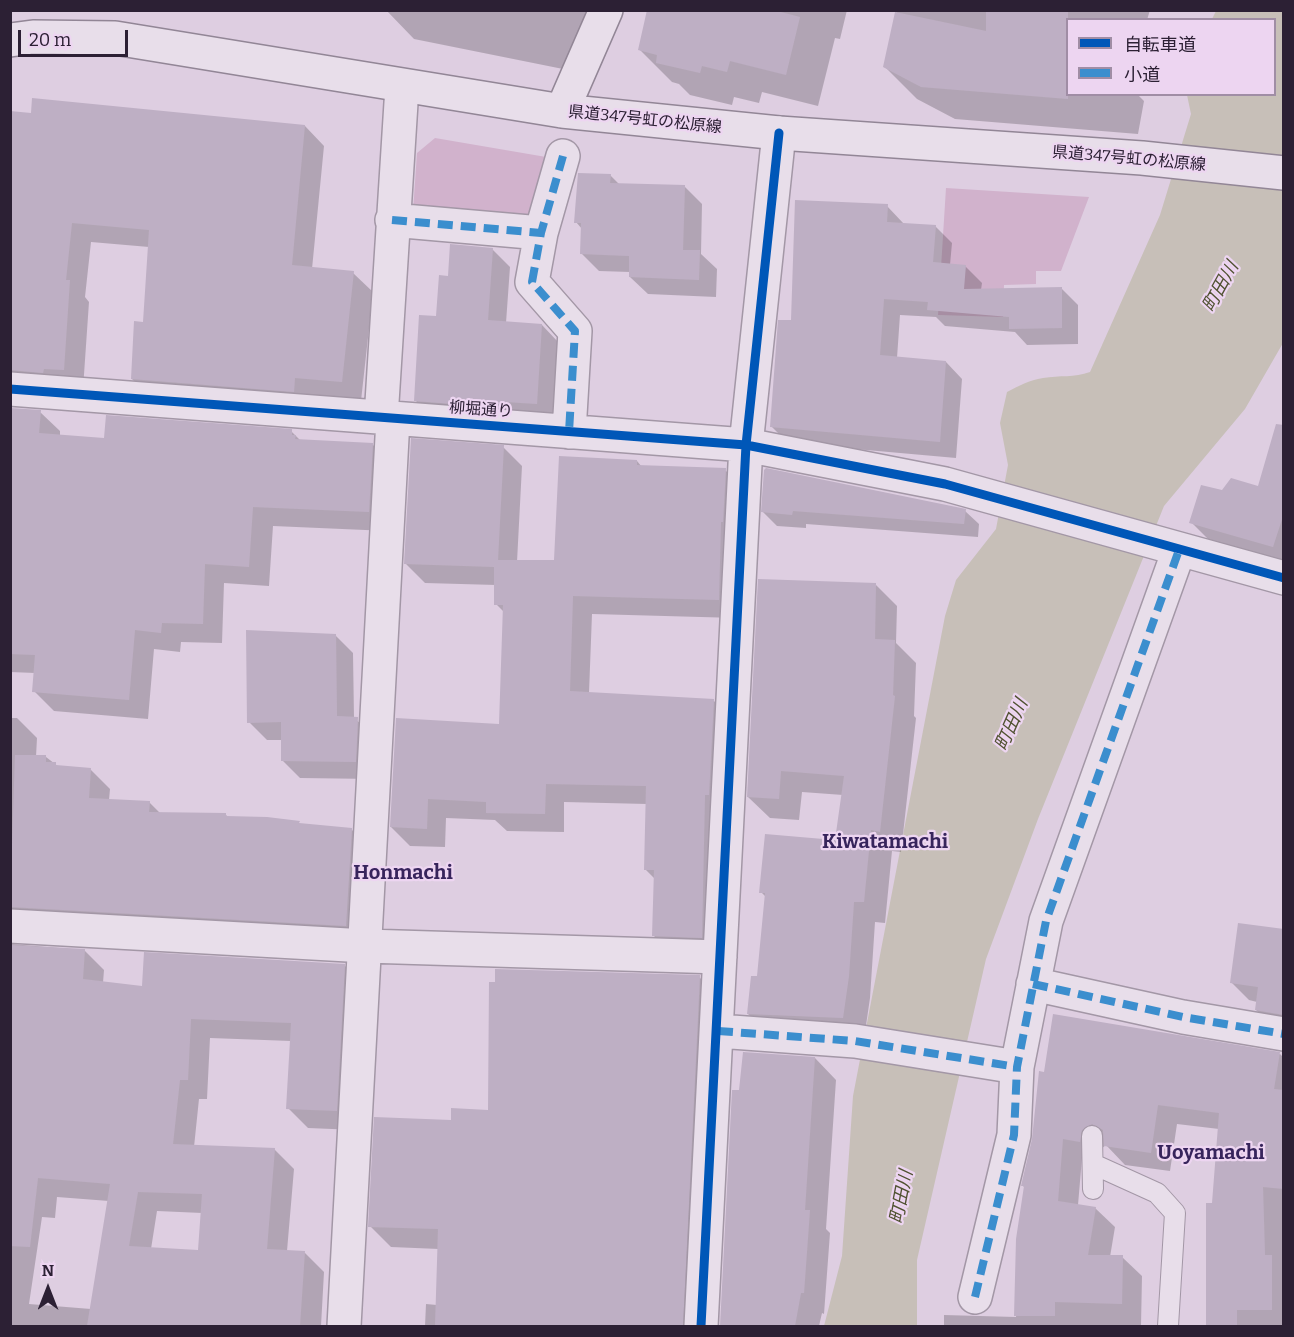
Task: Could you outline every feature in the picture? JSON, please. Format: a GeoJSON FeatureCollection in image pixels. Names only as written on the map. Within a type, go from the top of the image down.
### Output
{"type":"FeatureCollection","features":[{"type":"Feature","properties":{"kind":"street"},"geometry":{"type":"LineString","coordinates":[[562,111],[606,10]]}},
{"type":"Feature","properties":{"kind":"street","name":"県道347号虹の松原線"},"geometry":{"type":"LineString","coordinates":[[10,40],[33,37],[115,38],[402,87],[562,111],[779,133],[1142,158],[1284,173]]}},
{"type":"Feature","properties":{"kind":"street"},"geometry":{"type":"LineString","coordinates":[[344,1326],[366,946],[387,418],[392,220],[402,87]]}},
{"type":"Feature","properties":{"kind":"street"},"geometry":{"type":"LineString","coordinates":[[701,1326],[718,1031],[746,445],[779,133]]}},
{"type":"Feature","properties":{"kind":"street"},"geometry":{"type":"LineString","coordinates":[[563,156],[541,233],[532,282],[563,313],[575,331],[569,432]]}},
{"type":"Feature","properties":{"kind":"street"},"geometry":{"type":"LineString","coordinates":[[392,220],[541,233]]}},
{"type":"Feature","properties":{"kind":"street","name":"柳堀通り"},"geometry":{"type":"LineString","coordinates":[[10,389],[746,445],[945,484],[1284,578]]}},
{"type":"Feature","properties":{"kind":"street"},"geometry":{"type":"LineString","coordinates":[[975,1298],[1014,1135],[1017,1067],[1046,921],[1179,550]]}},
{"type":"Feature","properties":{"kind":"street"},"geometry":{"type":"LineString","coordinates":[[10,926],[366,946],[720,957]]}},
{"type":"Feature","properties":{"kind":"street"},"geometry":{"type":"LineString","coordinates":[[1034,984],[1183,1017],[1284,1034]]}},
{"type":"Feature","properties":{"kind":"street"},"geometry":{"type":"LineString","coordinates":[[718,1031],[855,1041],[1017,1067]]}},
{"type":"Feature","properties":{"kind":"lane"},"geometry":{"type":"LineString","coordinates":[[1092,1136],[1093,1189]]}},
{"type":"Feature","properties":{"kind":"lane"},"geometry":{"type":"LineString","coordinates":[[1093,1164],[1157,1193],[1175,1213],[1168,1326]]}},
{"type":"Feature","properties":{"kind":"shaded area"},"geometry":{"type":"Polygon","coordinates":[[[435,138],[552,158],[534,221],[413,212],[417,153],[435,138]]]}},
{"type":"Feature","properties":{"kind":"shaded area"},"geometry":{"type":"Polygon","coordinates":[[[946,188],[1089,197],[1061,271],[1036,271],[1036,284],[1004,285],[1003,317],[938,315],[946,188]]]}},
{"type":"Feature","properties":{"kind":"water","name":"町田川"},"geometry":{"type":"Polygon","coordinates":[[[1216,11],[1283,11],[1283,343],[1245,409],[1164,506],[1038,819],[986,959],[917,1260],[917,1326],[824,1326],[842,1256],[853,1096],[945,616],[956,580],[996,529],[1008,465],[1000,423],[1007,392],[1038,379],[1090,372],[1160,215],[1191,114],[1187,96],[1276,96],[1276,18],[1212,18],[1216,11]]]}},
{"type":"Feature","properties":{"kind":"building"},"geometry":{"type":"Polygon","coordinates":[[[647,10],[773,10],[800,17],[786,75],[730,61],[727,72],[702,66],[700,73],[656,63],[657,55],[638,50],[647,10]]]}},
{"type":"Feature","properties":{"kind":"building"},"geometry":{"type":"Polygon","coordinates":[[[986,10],[1068,10],[1068,18],[1066,18],[1066,96],[1068,99],[921,87],[883,67],[895,12],[986,31],[986,10]]]}},
{"type":"Feature","properties":{"kind":"building"},"geometry":{"type":"Polygon","coordinates":[[[32,98],[305,125],[292,265],[354,271],[342,382],[295,378],[294,392],[131,379],[134,321],[143,322],[149,230],[72,223],[66,280],[70,280],[64,370],[44,369],[43,373],[10,370],[10,111],[31,113],[32,98]]]}},
{"type":"Feature","properties":{"kind":"building"},"geometry":{"type":"Polygon","coordinates":[[[578,173],[611,174],[610,183],[685,185],[683,250],[700,250],[699,280],[629,277],[629,256],[580,254],[581,223],[574,223],[578,173]]]}},
{"type":"Feature","properties":{"kind":"building"},"geometry":{"type":"Polygon","coordinates":[[[795,200],[888,204],[887,222],[936,225],[933,262],[966,265],[964,289],[1062,287],[1062,328],[1009,329],[1009,317],[927,310],[928,302],[884,299],[880,355],[946,361],[940,442],[770,427],[778,320],[791,320],[795,200]]]}},
{"type":"Feature","properties":{"kind":"building"},"geometry":{"type":"Polygon","coordinates":[[[450,244],[493,248],[488,320],[542,324],[537,404],[506,402],[506,408],[414,401],[419,315],[436,316],[439,275],[448,276],[450,244]]]}},
{"type":"Feature","properties":{"kind":"building"},"geometry":{"type":"Polygon","coordinates":[[[10,408],[41,410],[39,433],[104,438],[106,415],[292,429],[292,435],[296,435],[295,439],[373,443],[369,512],[253,507],[249,567],[205,564],[203,624],[162,623],[161,633],[135,630],[129,700],[32,692],[35,655],[10,654],[10,408]]]}},
{"type":"Feature","properties":{"kind":"building"},"geometry":{"type":"Polygon","coordinates":[[[1276,424],[1284,425],[1284,513],[1273,547],[1189,523],[1201,485],[1222,490],[1231,478],[1258,486],[1276,424]]]}},
{"type":"Feature","properties":{"kind":"building"},"geometry":{"type":"Polygon","coordinates":[[[411,438],[504,445],[498,560],[554,560],[559,456],[637,460],[637,465],[726,468],[723,522],[721,522],[719,600],[573,596],[570,691],[714,699],[709,795],[705,795],[702,938],[652,936],[654,870],[644,870],[646,786],[546,784],[545,814],[486,813],[486,802],[428,799],[427,829],[390,827],[396,718],[499,724],[503,605],[494,605],[494,567],[404,564],[411,438]]]}},
{"type":"Feature","properties":{"kind":"building"},"geometry":{"type":"Polygon","coordinates":[[[766,468],[966,509],[964,524],[793,511],[792,515],[761,512],[766,468]]]}},
{"type":"Feature","properties":{"kind":"building"},"geometry":{"type":"Polygon","coordinates":[[[758,579],[876,583],[875,639],[895,640],[893,695],[895,696],[880,832],[871,830],[864,902],[854,902],[849,976],[843,1018],[747,1014],[751,976],[757,976],[765,893],[759,893],[765,834],[835,840],[844,776],[781,771],[779,799],[747,797],[758,579]]]}},
{"type":"Feature","properties":{"kind":"building"},"geometry":{"type":"Polygon","coordinates":[[[246,630],[336,634],[337,716],[358,717],[356,762],[281,761],[281,722],[247,723],[246,630]]]}},
{"type":"Feature","properties":{"kind":"building"},"geometry":{"type":"Polygon","coordinates":[[[15,755],[46,755],[46,762],[56,762],[56,765],[91,768],[89,798],[150,801],[149,812],[226,813],[226,816],[267,817],[300,821],[299,823],[352,828],[346,926],[10,907],[15,755]]]}},
{"type":"Feature","properties":{"kind":"building"},"geometry":{"type":"Polygon","coordinates":[[[1238,923],[1284,929],[1284,1015],[1255,1010],[1258,987],[1230,983],[1238,923]]]}},
{"type":"Feature","properties":{"kind":"building"},"geometry":{"type":"Polygon","coordinates":[[[10,945],[85,949],[83,979],[142,986],[144,952],[345,964],[337,1111],[286,1109],[291,1023],[191,1019],[188,1080],[180,1080],[173,1144],[275,1148],[267,1249],[305,1251],[300,1326],[87,1326],[110,1184],[38,1178],[30,1247],[10,1246],[10,945]],[[138,1192],[129,1246],[198,1250],[202,1194],[138,1192]]]}},
{"type":"Feature","properties":{"kind":"building"},"geometry":{"type":"Polygon","coordinates":[[[495,969],[700,975],[683,1326],[435,1326],[438,1229],[368,1227],[374,1117],[451,1120],[451,1108],[488,1110],[489,982],[495,982],[495,969]]]}},
{"type":"Feature","properties":{"kind":"building"},"geometry":{"type":"Polygon","coordinates":[[[1053,1014],[1280,1052],[1274,1089],[1284,1090],[1284,1189],[1263,1187],[1265,1255],[1272,1255],[1272,1310],[1237,1310],[1237,1326],[1206,1326],[1206,1203],[1212,1203],[1219,1113],[1158,1105],[1151,1153],[1104,1146],[1103,1130],[1092,1124],[1082,1130],[1080,1142],[1063,1139],[1058,1201],[1096,1207],[1088,1255],[1123,1255],[1122,1304],[1055,1302],[1055,1316],[1014,1316],[1016,1239],[1024,1186],[1021,1186],[1032,1139],[1039,1071],[1044,1072],[1053,1014]]]}},
{"type":"Feature","properties":{"kind":"building"},"geometry":{"type":"Polygon","coordinates":[[[743,1052],[815,1057],[805,1210],[810,1210],[804,1293],[801,1293],[795,1326],[720,1326],[732,1090],[739,1090],[743,1052]]]}},
{"type":"Feature","properties":{"kind":"marked path"},"geometry":{"type":"LineString","coordinates":[[563,156],[541,233],[532,282],[575,331],[569,432]]}},
{"type":"Feature","properties":{"kind":"marked path"},"geometry":{"type":"LineString","coordinates":[[392,220],[541,233]]}},
{"type":"Feature","properties":{"kind":"marked path"},"geometry":{"type":"LineString","coordinates":[[975,1297],[1014,1135],[1017,1067],[1046,921],[1179,550]]}},
{"type":"Feature","properties":{"kind":"marked path"},"geometry":{"type":"LineString","coordinates":[[1033,984],[1183,1017],[1284,1034]]}},
{"type":"Feature","properties":{"kind":"marked path"},"geometry":{"type":"LineString","coordinates":[[718,1031],[855,1041],[1017,1067]]}},
{"type":"Feature","properties":{"kind":"cycle path"},"geometry":{"type":"LineString","coordinates":[[701,1326],[746,445],[779,133]]}},
{"type":"Feature","properties":{"kind":"cycle path"},"geometry":{"type":"LineString","coordinates":[[10,389],[746,445],[945,484],[1284,578]]}},
{"type":"Feature","properties":{"kind":"district","name":"Kiwatamachi"},"geometry":{"type":"Point","coordinates":[885,842]}},
{"type":"Feature","properties":{"kind":"district","name":"Honmachi"},"geometry":{"type":"Point","coordinates":[403,873]}},
{"type":"Feature","properties":{"kind":"district","name":"Uoyamachi"},"geometry":{"type":"Point","coordinates":[1211,1153]}}]}
